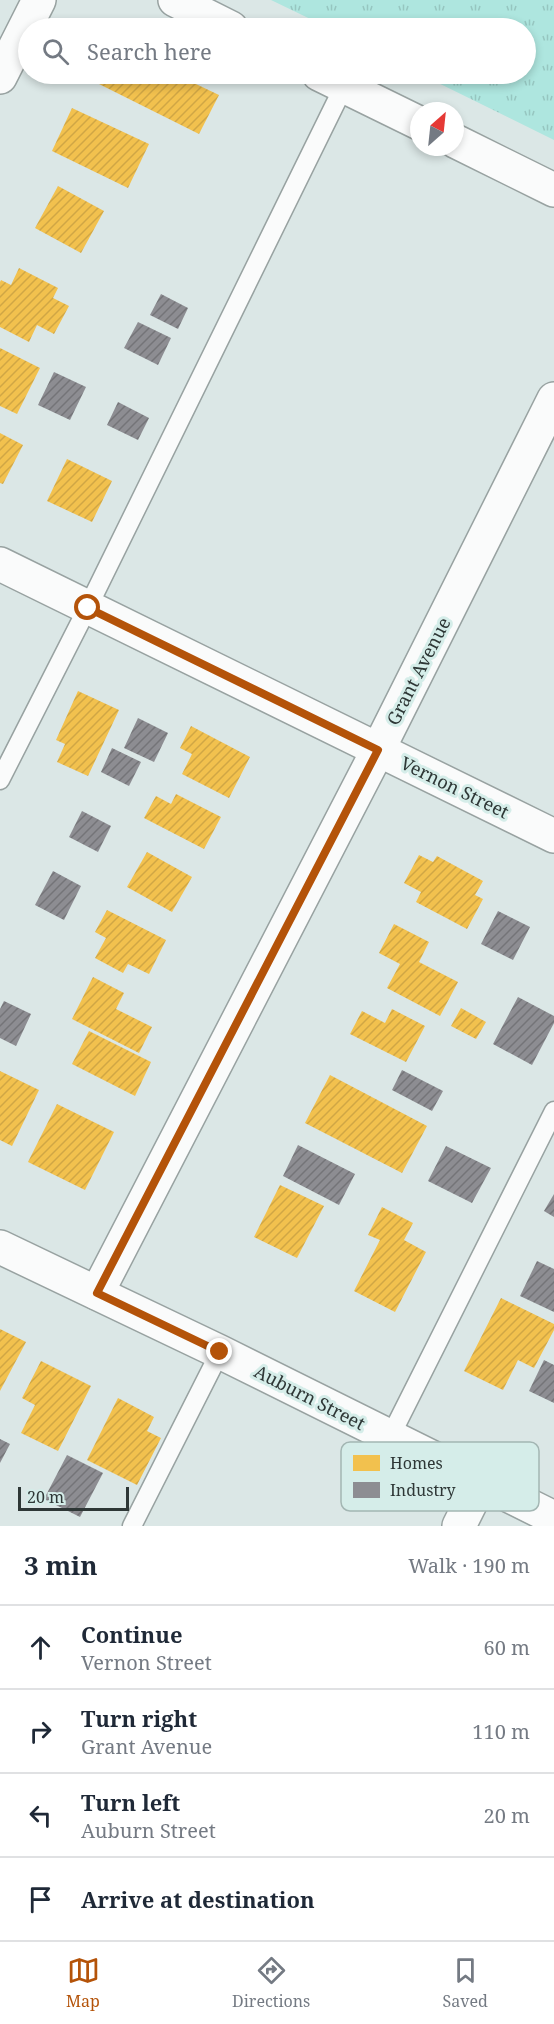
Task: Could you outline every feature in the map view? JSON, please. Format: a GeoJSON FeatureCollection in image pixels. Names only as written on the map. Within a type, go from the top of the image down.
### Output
{"type":"FeatureCollection","features":[{"type":"Feature","properties":{"kind":"street"},"geometry":{"type":"LineString","coordinates":[[30,18],[39,0]]}},
{"type":"Feature","properties":{"kind":"street"},"geometry":{"type":"LineString","coordinates":[[175,0],[211,18]]}},
{"type":"Feature","properties":{"kind":"street"},"geometry":{"type":"LineString","coordinates":[[0,76],[18,41]]}},
{"type":"Feature","properties":{"kind":"street"},"geometry":{"type":"LineString","coordinates":[[339,84],[410,119]]}},
{"type":"Feature","properties":{"kind":"street"},"geometry":{"type":"LineString","coordinates":[[464,145],[554,190]]}},
{"type":"Feature","properties":{"kind":"street","name":"Grant Avenue"},"geometry":{"type":"LineString","coordinates":[[97,1293],[378,750],[554,399]]}},
{"type":"Feature","properties":{"kind":"street","name":"Vernon Street"},"geometry":{"type":"LineString","coordinates":[[0,564],[554,836]]}},
{"type":"Feature","properties":{"kind":"street","name":"Auburn Street"},"geometry":{"type":"LineString","coordinates":[[0,1247],[220,1352],[400,1442]]}},
{"type":"Feature","properties":{"kind":"street"},"geometry":{"type":"LineString","coordinates":[[459,1526],[466,1511]]}},
{"type":"Feature","properties":{"kind":"street","name":"Auburn Street"},"geometry":{"type":"LineString","coordinates":[[539,1511],[554,1518]]}},
{"type":"Feature","properties":{"kind":"lane"},"geometry":{"type":"LineString","coordinates":[[0,780],[88,608],[329,84]]}},
{"type":"Feature","properties":{"kind":"lane"},"geometry":{"type":"LineString","coordinates":[[390,1437],[554,1111]]}},
{"type":"Feature","properties":{"kind":"lane"},"geometry":{"type":"LineString","coordinates":[[132,1526],[220,1352]]}},
{"type":"Feature","properties":{"kind":"green space"},"geometry":{"type":"Polygon","coordinates":[[[271,0],[554,0],[554,140],[440,84],[536,84],[536,18],[308,18],[271,0]]]}},
{"type":"Feature","properties":{"kind":"building: Homes"},"geometry":{"type":"Polygon","coordinates":[[[99,84],[196,84],[219,95],[199,134],[99,84]]]}},
{"type":"Feature","properties":{"kind":"building: Homes"},"geometry":{"type":"Polygon","coordinates":[[[72,108],[149,144],[128,188],[52,151],[72,108]]]}},
{"type":"Feature","properties":{"kind":"building: Homes"},"geometry":{"type":"Polygon","coordinates":[[[58,186],[104,211],[81,253],[35,228],[58,186]]]}},
{"type":"Feature","properties":{"kind":"building: Homes"},"geometry":{"type":"Polygon","coordinates":[[[19,268],[58,288],[53,298],[69,306],[54,334],[37,325],[29,342],[0,327],[0,282],[1,280],[11,285],[19,268]]]}},
{"type":"Feature","properties":{"kind":"building: Homes"},"geometry":{"type":"Polygon","coordinates":[[[0,348],[40,368],[17,414],[0,406],[0,348]]]}},
{"type":"Feature","properties":{"kind":"building: Homes"},"geometry":{"type":"Polygon","coordinates":[[[0,433],[23,445],[3,484],[0,483],[0,433]]]}},
{"type":"Feature","properties":{"kind":"building: Homes"},"geometry":{"type":"Polygon","coordinates":[[[67,459],[112,481],[92,522],[47,501],[67,459]]]}},
{"type":"Feature","properties":{"kind":"building: Homes"},"geometry":{"type":"Polygon","coordinates":[[[78,691],[119,710],[88,776],[57,762],[65,744],[56,740],[78,691]]]}},
{"type":"Feature","properties":{"kind":"building: Homes"},"geometry":{"type":"Polygon","coordinates":[[[191,726],[250,757],[229,798],[182,774],[192,754],[180,748],[191,726]]]}},
{"type":"Feature","properties":{"kind":"building: Homes"},"geometry":{"type":"Polygon","coordinates":[[[176,794],[221,817],[204,849],[144,818],[156,796],[171,804],[176,794]]]}},
{"type":"Feature","properties":{"kind":"building: Homes"},"geometry":{"type":"Polygon","coordinates":[[[147,852],[192,877],[172,912],[127,887],[147,852]]]}},
{"type":"Feature","properties":{"kind":"building: Homes"},"geometry":{"type":"Polygon","coordinates":[[[419,855],[433,862],[437,856],[483,881],[475,895],[483,899],[467,929],[416,902],[421,892],[404,883],[419,855]]]}},
{"type":"Feature","properties":{"kind":"building: Homes"},"geometry":{"type":"Polygon","coordinates":[[[107,910],[166,940],[149,974],[128,964],[123,973],[95,958],[106,938],[95,932],[107,910]]]}},
{"type":"Feature","properties":{"kind":"building: Homes"},"geometry":{"type":"Polygon","coordinates":[[[394,924],[429,942],[419,962],[458,982],[440,1016],[387,988],[400,964],[379,953],[394,924]]]}},
{"type":"Feature","properties":{"kind":"building: Homes"},"geometry":{"type":"Polygon","coordinates":[[[93,977],[124,993],[116,1009],[152,1027],[139,1053],[72,1019],[93,977]]]}},
{"type":"Feature","properties":{"kind":"building: Homes"},"geometry":{"type":"Polygon","coordinates":[[[461,1008],[486,1022],[476,1039],[451,1026],[461,1008]]]}},
{"type":"Feature","properties":{"kind":"building: Homes"},"geometry":{"type":"Polygon","coordinates":[[[392,1009],[425,1026],[406,1062],[350,1034],[362,1011],[385,1023],[392,1009]]]}},
{"type":"Feature","properties":{"kind":"building: Homes"},"geometry":{"type":"Polygon","coordinates":[[[89,1031],[151,1062],[135,1096],[72,1064],[89,1031]]]}},
{"type":"Feature","properties":{"kind":"building: Homes"},"geometry":{"type":"Polygon","coordinates":[[[0,1071],[39,1090],[12,1146],[0,1140],[0,1071]]]}},
{"type":"Feature","properties":{"kind":"building: Homes"},"geometry":{"type":"Polygon","coordinates":[[[330,1075],[427,1126],[402,1173],[305,1123],[330,1075]]]}},
{"type":"Feature","properties":{"kind":"building: Homes"},"geometry":{"type":"Polygon","coordinates":[[[57,1104],[114,1132],[85,1190],[28,1162],[57,1104]]]}},
{"type":"Feature","properties":{"kind":"building: Homes"},"geometry":{"type":"Polygon","coordinates":[[[280,1185],[324,1206],[297,1258],[254,1237],[280,1185]]]}},
{"type":"Feature","properties":{"kind":"building: Homes"},"geometry":{"type":"Polygon","coordinates":[[[382,1207],[413,1223],[404,1240],[426,1252],[395,1312],[354,1291],[380,1240],[368,1235],[382,1207]]]}},
{"type":"Feature","properties":{"kind":"building: Homes"},"geometry":{"type":"Polygon","coordinates":[[[501,1298],[554,1324],[554,1330],[534,1368],[518,1360],[503,1390],[464,1371],[501,1298]]]}},
{"type":"Feature","properties":{"kind":"building: Homes"},"geometry":{"type":"Polygon","coordinates":[[[0,1329],[26,1342],[0,1391],[0,1329]]]}},
{"type":"Feature","properties":{"kind":"building: Homes"},"geometry":{"type":"Polygon","coordinates":[[[41,1361],[91,1386],[58,1451],[21,1433],[35,1405],[22,1398],[41,1361]]]}},
{"type":"Feature","properties":{"kind":"building: Homes"},"geometry":{"type":"Polygon","coordinates":[[[118,1398],[154,1417],[147,1431],[161,1438],[137,1485],[87,1460],[118,1398]]]}},
{"type":"Feature","properties":{"kind":"building: Industry"},"geometry":{"type":"Polygon","coordinates":[[[161,294],[188,308],[178,329],[150,315],[161,294]]]}},
{"type":"Feature","properties":{"kind":"building: Industry"},"geometry":{"type":"Polygon","coordinates":[[[138,322],[171,338],[158,365],[124,348],[138,322]]]}},
{"type":"Feature","properties":{"kind":"building: Industry"},"geometry":{"type":"Polygon","coordinates":[[[54,372],[86,387],[70,420],[38,405],[54,372]]]}},
{"type":"Feature","properties":{"kind":"building: Industry"},"geometry":{"type":"Polygon","coordinates":[[[118,402],[149,418],[138,440],[107,425],[118,402]]]}},
{"type":"Feature","properties":{"kind":"building: Industry"},"geometry":{"type":"Polygon","coordinates":[[[138,718],[168,733],[154,762],[124,748],[138,718]]]}},
{"type":"Feature","properties":{"kind":"building: Industry"},"geometry":{"type":"Polygon","coordinates":[[[112,748],[141,762],[129,786],[101,772],[112,748]]]}},
{"type":"Feature","properties":{"kind":"building: Industry"},"geometry":{"type":"Polygon","coordinates":[[[82,811],[111,826],[98,852],[69,837],[82,811]]]}},
{"type":"Feature","properties":{"kind":"building: Industry"},"geometry":{"type":"Polygon","coordinates":[[[53,871],[81,886],[64,920],[35,905],[53,871]]]}},
{"type":"Feature","properties":{"kind":"building: Industry"},"geometry":{"type":"Polygon","coordinates":[[[498,911],[530,927],[513,960],[481,944],[498,911]]]}},
{"type":"Feature","properties":{"kind":"building: Industry"},"geometry":{"type":"Polygon","coordinates":[[[518,997],[554,1016],[554,1023],[532,1065],[493,1044],[518,997]]]}},
{"type":"Feature","properties":{"kind":"building: Industry"},"geometry":{"type":"Polygon","coordinates":[[[4,1001],[31,1014],[16,1046],[0,1038],[0,1009],[4,1001]]]}},
{"type":"Feature","properties":{"kind":"building: Industry"},"geometry":{"type":"Polygon","coordinates":[[[402,1070],[443,1091],[432,1111],[392,1090],[402,1070]]]}},
{"type":"Feature","properties":{"kind":"building: Industry"},"geometry":{"type":"Polygon","coordinates":[[[298,1145],[355,1174],[339,1205],[283,1176],[298,1145]]]}},
{"type":"Feature","properties":{"kind":"building: Industry"},"geometry":{"type":"Polygon","coordinates":[[[446,1146],[491,1168],[472,1203],[428,1181],[446,1146]]]}},
{"type":"Feature","properties":{"kind":"building: Industry"},"geometry":{"type":"Polygon","coordinates":[[[554,1194],[554,1217],[544,1211],[554,1194]]]}},
{"type":"Feature","properties":{"kind":"building: Industry"},"geometry":{"type":"Polygon","coordinates":[[[537,1261],[554,1269],[554,1312],[520,1296],[537,1261]]]}},
{"type":"Feature","properties":{"kind":"building: Industry"},"geometry":{"type":"Polygon","coordinates":[[[544,1360],[554,1365],[554,1403],[529,1391],[544,1360]]]}},
{"type":"Feature","properties":{"kind":"building: Industry"},"geometry":{"type":"Polygon","coordinates":[[[0,1439],[10,1444],[0,1463],[0,1439]]]}},
{"type":"Feature","properties":{"kind":"building: Industry"},"geometry":{"type":"Polygon","coordinates":[[[67,1455],[103,1473],[80,1517],[44,1499],[67,1455]]]}},
{"type":"Feature","properties":{"kind":"route"},"geometry":{"type":"LineString","coordinates":[[88,608],[378,750],[97,1293],[220,1352]]}}]}
